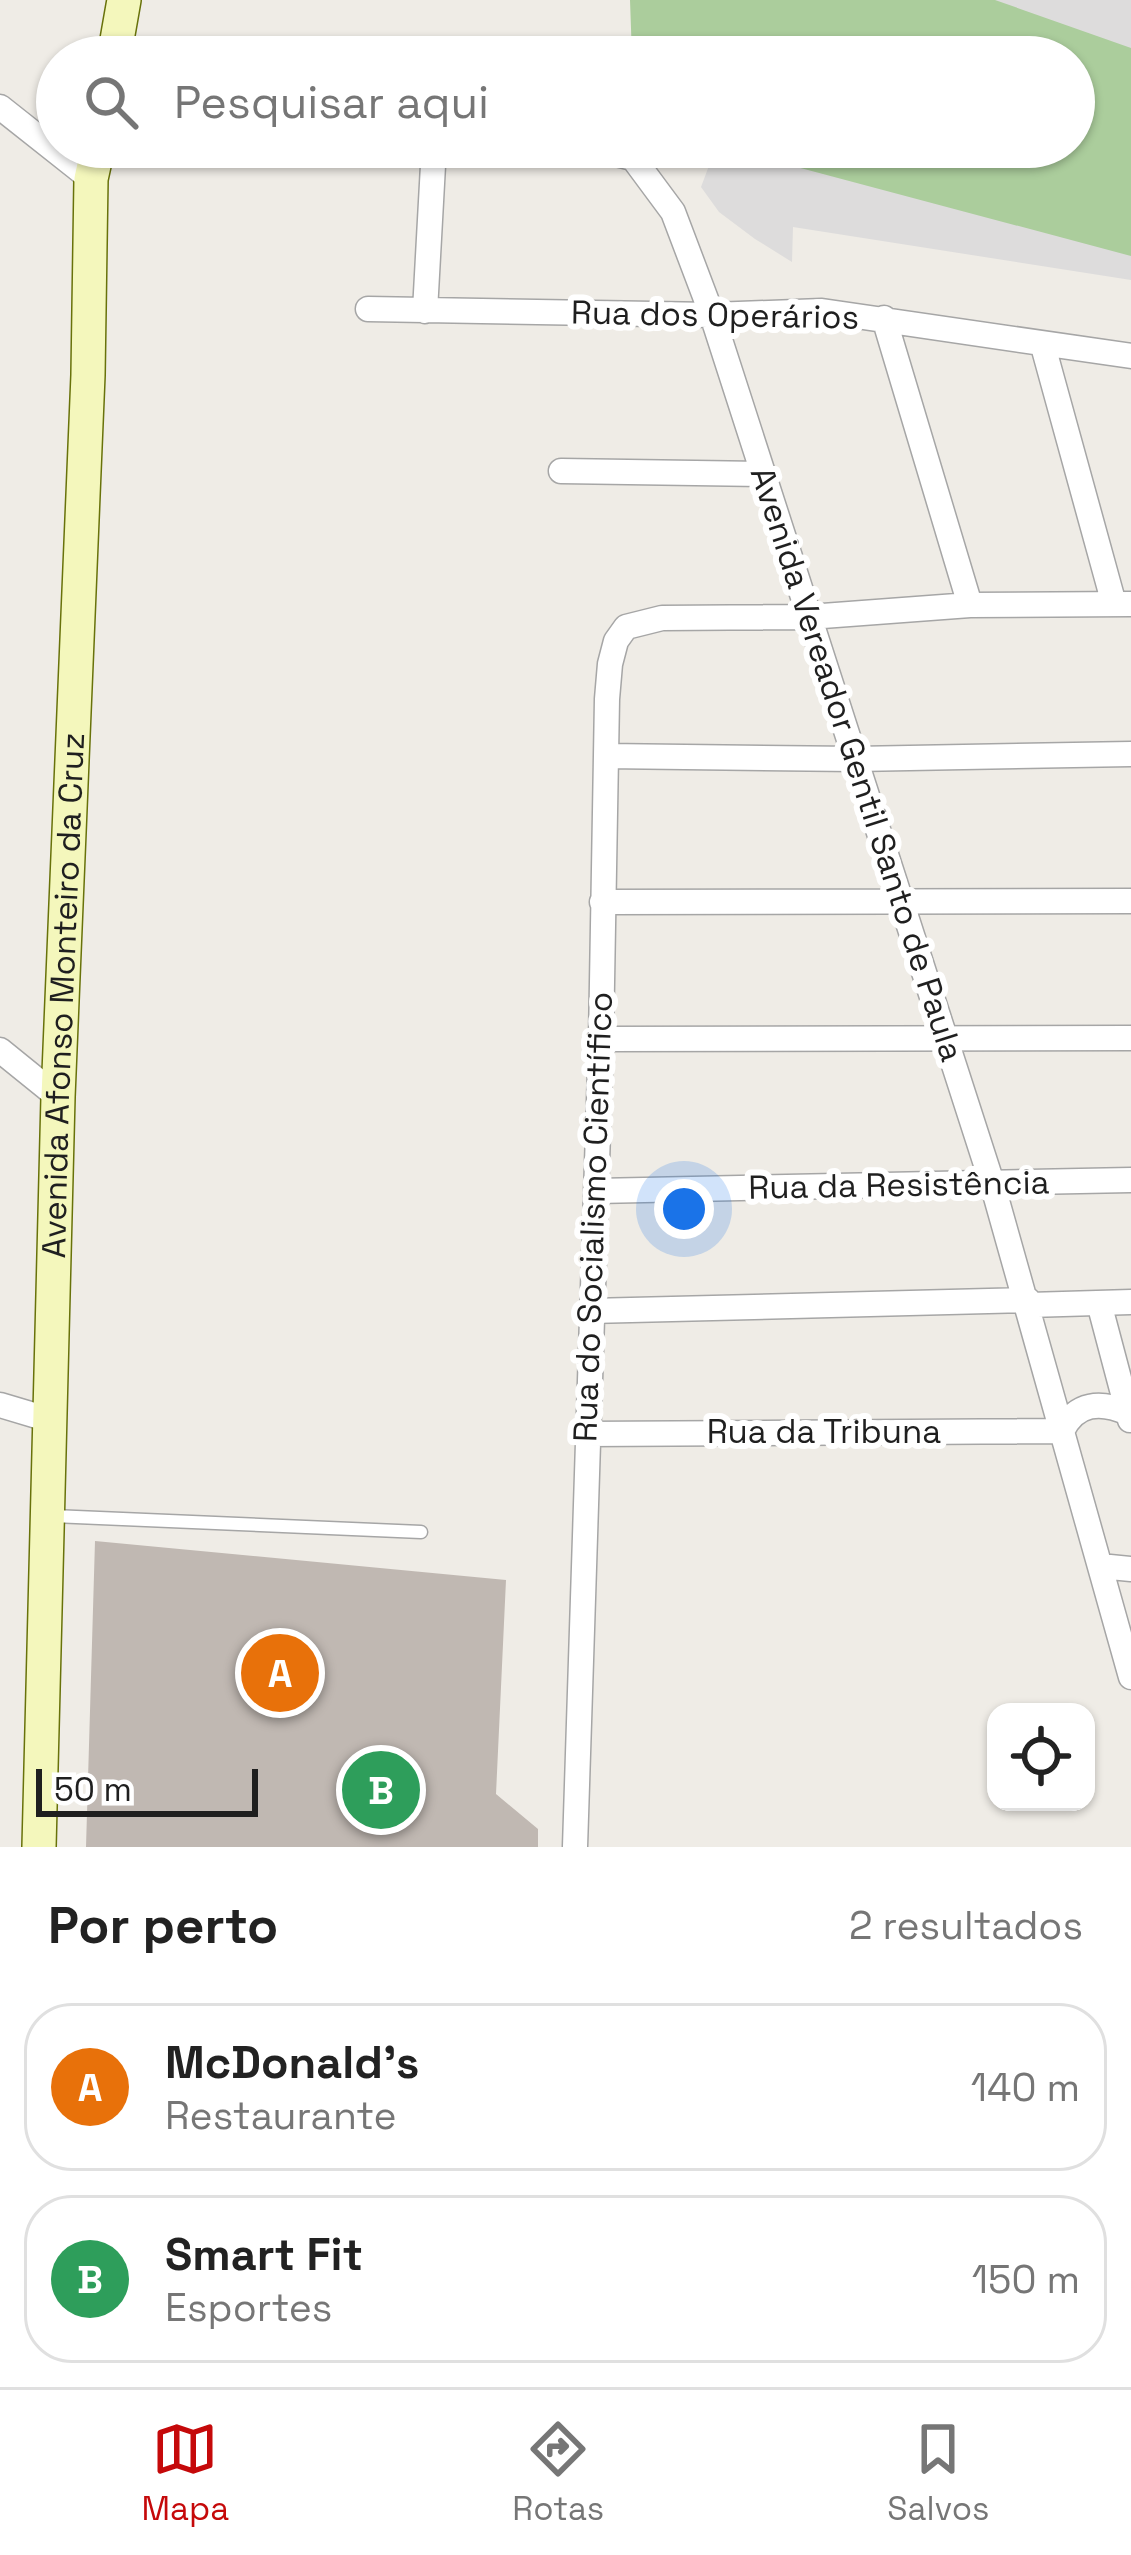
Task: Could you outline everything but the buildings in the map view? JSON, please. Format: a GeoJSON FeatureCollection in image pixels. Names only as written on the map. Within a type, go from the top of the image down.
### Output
{"type":"FeatureCollection","features":[{"type":"Feature","properties":{"kind":"street"},"geometry":{"type":"LineString","coordinates":[[118,36],[124,0]]}},
{"type":"Feature","properties":{"kind":"street"},"geometry":{"type":"LineString","coordinates":[[0,107],[36,128]]}},
{"type":"Feature","properties":{"kind":"street","name":"Avenida Afonso Monteiro da Cruz"},"geometry":{"type":"LineString","coordinates":[[39,1847],[47,1419],[94,168]]}},
{"type":"Feature","properties":{"kind":"street"},"geometry":{"type":"LineString","coordinates":[[424,311],[433,168]]}},
{"type":"Feature","properties":{"kind":"street","name":"Avenida Vereador Gentil Santo de Paula"},"geometry":{"type":"LineString","coordinates":[[640,168],[673,212],[712,315],[948,1039],[1028,1302],[1100,1566],[1125,1626],[1131,1677]]}},
{"type":"Feature","properties":{"kind":"street","name":"Rua dos Operários"},"geometry":{"type":"LineString","coordinates":[[368,310],[712,315],[822,311],[1131,356]]}},
{"type":"Feature","properties":{"kind":"street"},"geometry":{"type":"LineString","coordinates":[[884,318],[970,605]]}},
{"type":"Feature","properties":{"kind":"street"},"geometry":{"type":"LineString","coordinates":[[809,617],[970,605],[1123,604],[1043,346]]}},
{"type":"Feature","properties":{"kind":"street"},"geometry":{"type":"LineString","coordinates":[[561,471],[762,474]]}},
{"type":"Feature","properties":{"kind":"street","name":"Rua do Socialismo Científico"},"geometry":{"type":"LineString","coordinates":[[575,1847],[610,664],[616,641],[626,627],[662,618],[809,617]]}},
{"type":"Feature","properties":{"kind":"street"},"geometry":{"type":"LineString","coordinates":[[606,756],[855,759],[1131,754]]}},
{"type":"Feature","properties":{"kind":"street"},"geometry":{"type":"LineString","coordinates":[[602,902],[1131,901]]}},
{"type":"Feature","properties":{"kind":"street"},"geometry":{"type":"LineString","coordinates":[[602,1039],[1131,1038]]}},
{"type":"Feature","properties":{"kind":"street"},"geometry":{"type":"LineString","coordinates":[[0,1050],[58,1097]]}},
{"type":"Feature","properties":{"kind":"street","name":"Rua da Resistência"},"geometry":{"type":"LineString","coordinates":[[596,1191],[1131,1180]]}},
{"type":"Feature","properties":{"kind":"street"},"geometry":{"type":"LineString","coordinates":[[590,1311],[1131,1302]]}},
{"type":"Feature","properties":{"kind":"street"},"geometry":{"type":"LineString","coordinates":[[1099,1303],[1130,1418]]}},
{"type":"Feature","properties":{"kind":"street"},"geometry":{"type":"LineString","coordinates":[[0,1405],[47,1419]]}},
{"type":"Feature","properties":{"kind":"street"},"geometry":{"type":"LineString","coordinates":[[1062,1431],[1069,1417],[1091,1406],[1110,1405],[1130,1418]]}},
{"type":"Feature","properties":{"kind":"street","name":"Rua da Tribuna"},"geometry":{"type":"LineString","coordinates":[[586,1434],[1062,1431]]}},
{"type":"Feature","properties":{"kind":"street"},"geometry":{"type":"LineString","coordinates":[[1100,1566],[1131,1569]]}},
{"type":"Feature","properties":{"kind":"lane"},"geometry":{"type":"LineString","coordinates":[[46,1516],[421,1532]]}},
{"type":"Feature","properties":{"kind":"shaded area"},"geometry":{"type":"Polygon","coordinates":[[[753,0],[1131,0],[1131,280],[793,227],[792,262],[719,212],[701,187],[708,168],[1095,168],[1095,36],[956,36],[753,0]]]}},
{"type":"Feature","properties":{"kind":"green space"},"geometry":{"type":"Polygon","coordinates":[[[630,0],[995,0],[1131,48],[1131,256],[801,168],[1095,168],[1095,36],[631,36],[630,0]]]}},
{"type":"Feature","properties":{"kind":"place","name":"McDonald's"},"geometry":{"type":"Point","coordinates":[280,1673]}},
{"type":"Feature","properties":{"kind":"place","name":"Smart Fit"},"geometry":{"type":"Point","coordinates":[381,1790]}}]}
